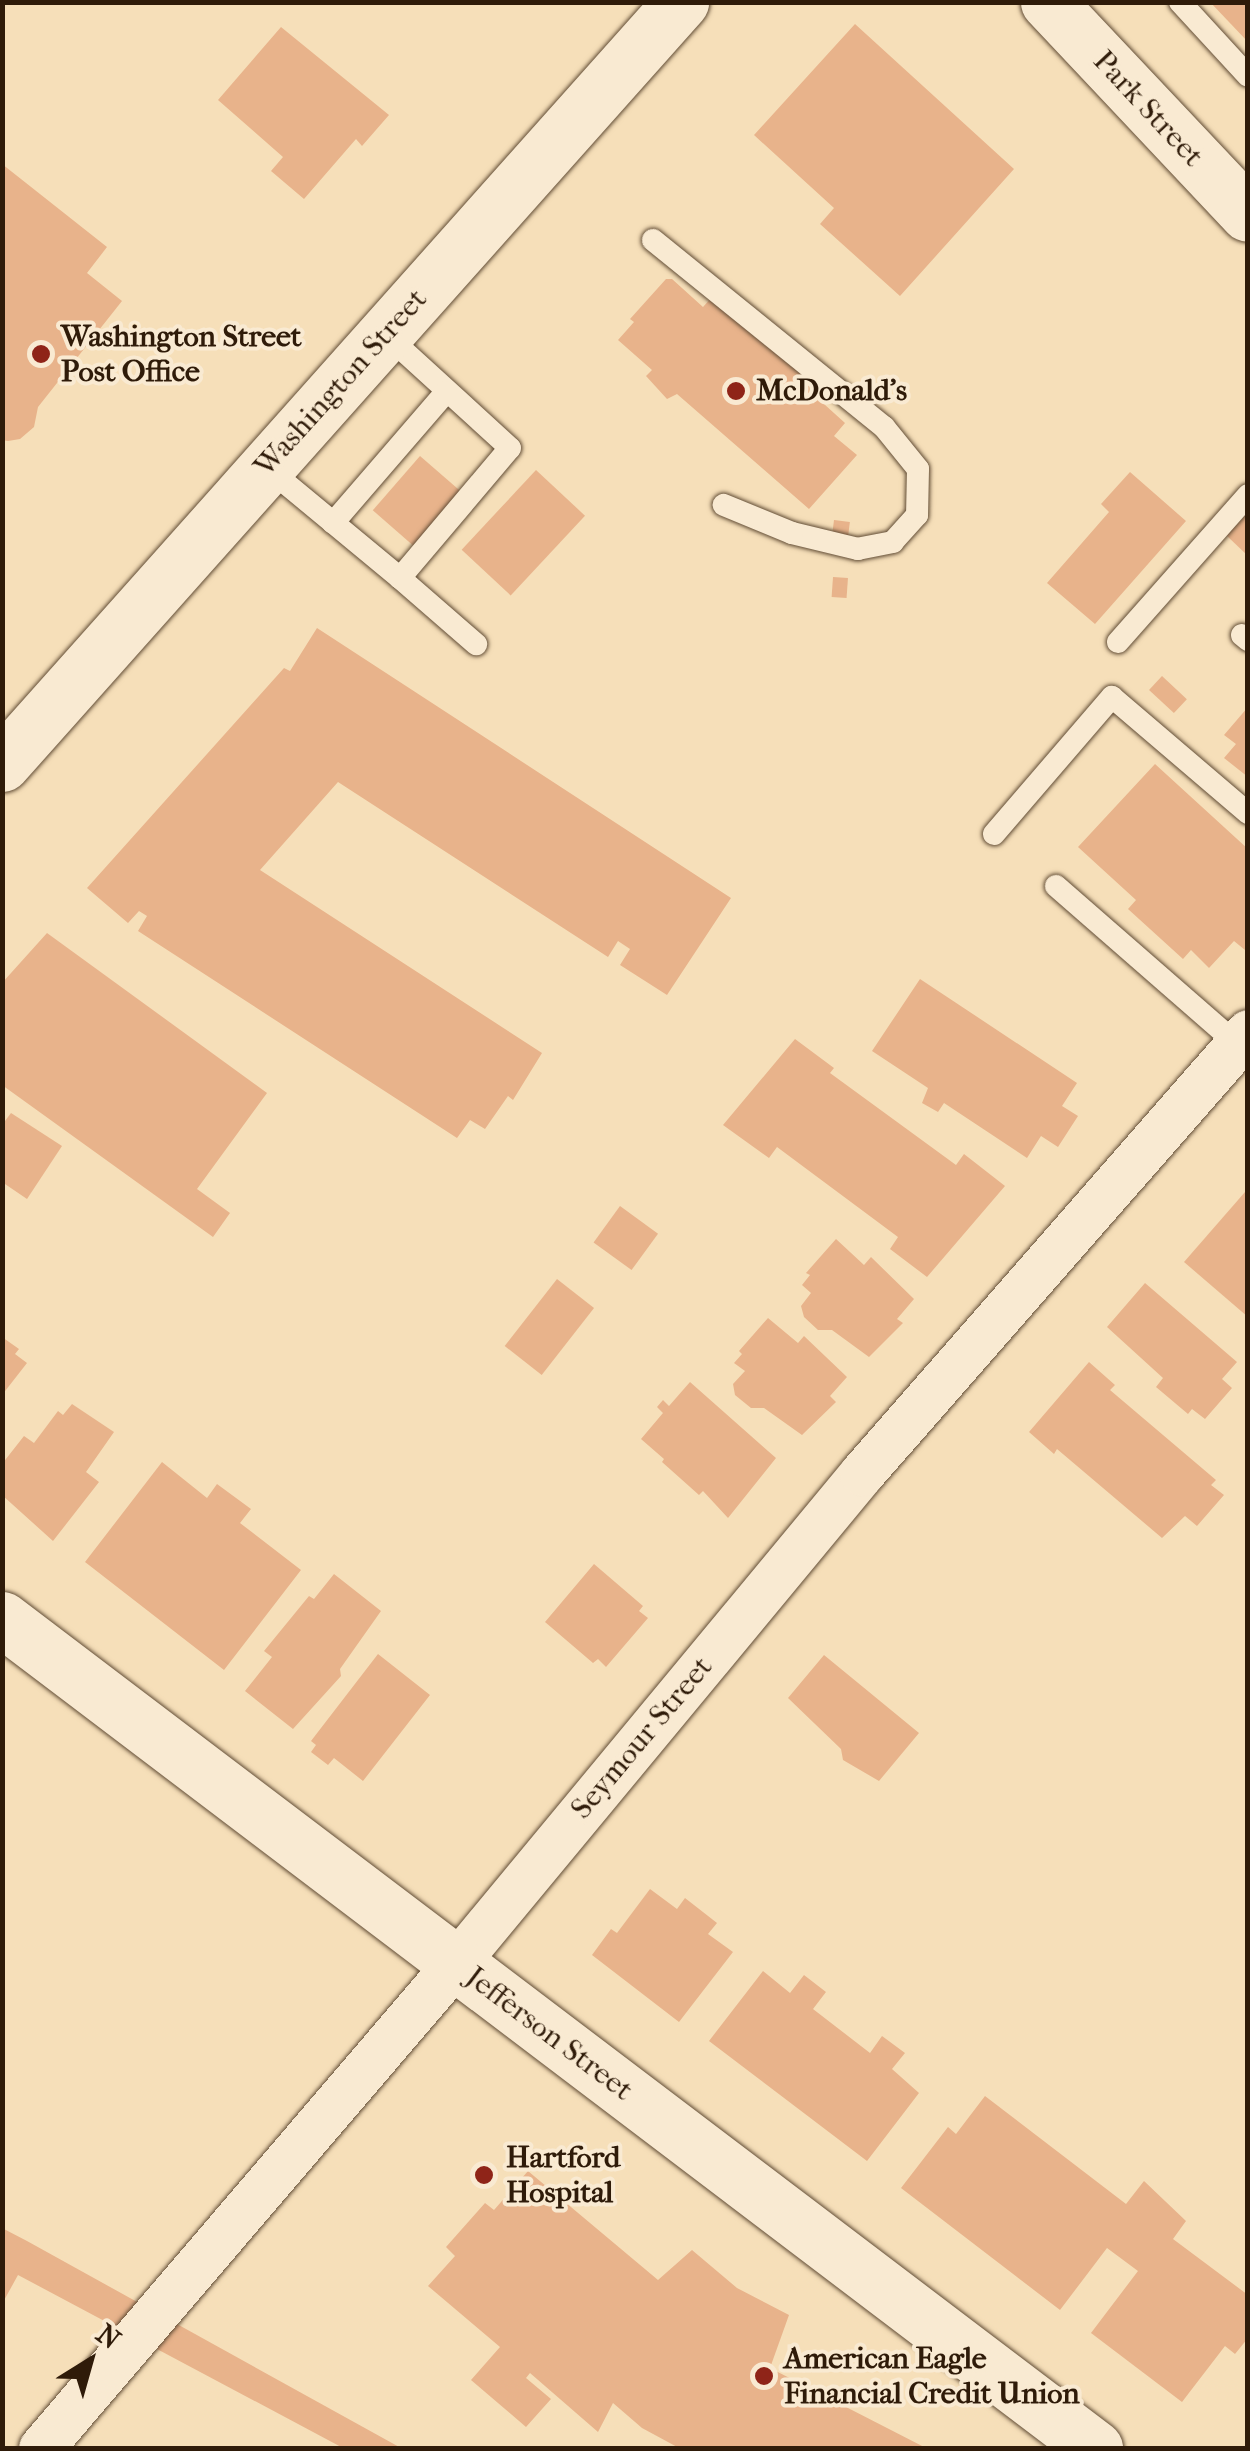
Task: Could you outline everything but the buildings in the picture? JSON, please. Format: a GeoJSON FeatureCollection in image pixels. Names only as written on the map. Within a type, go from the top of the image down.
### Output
{"type":"FeatureCollection","features":[{"type":"Feature","properties":{"kind":"street","name":"Washington Street"},"geometry":{"type":"LineString","coordinates":[[2,764],[681,2]]}},
{"type":"Feature","properties":{"kind":"street","name":"Park Street"},"geometry":{"type":"LineString","coordinates":[[1048,2],[1248,214]]}},
{"type":"Feature","properties":{"kind":"street","name":"Seymour Street"},"geometry":{"type":"LineString","coordinates":[[40,2448],[456,1963],[862,1473],[1242,1038]]}},
{"type":"Feature","properties":{"kind":"street","name":"Jefferson Street"},"geometry":{"type":"LineString","coordinates":[[2,1619],[1094,2448]]}},
{"type":"Feature","properties":{"kind":"lane"},"geometry":{"type":"LineString","coordinates":[[1180,2],[1248,76]]}},
{"type":"Feature","properties":{"kind":"lane"},"geometry":{"type":"LineString","coordinates":[[652,240],[884,427],[918,468],[917,515],[894,542],[858,549],[792,533],[724,505]]}},
{"type":"Feature","properties":{"kind":"lane"},"geometry":{"type":"LineString","coordinates":[[385,334],[510,448],[400,578]]}},
{"type":"Feature","properties":{"kind":"lane"},"geometry":{"type":"LineString","coordinates":[[333,523],[446,392]]}},
{"type":"Feature","properties":{"kind":"lane"},"geometry":{"type":"LineString","coordinates":[[266,468],[476,644]]}},
{"type":"Feature","properties":{"kind":"lane"},"geometry":{"type":"LineString","coordinates":[[1118,642],[1248,495]]}},
{"type":"Feature","properties":{"kind":"lane"},"geometry":{"type":"LineString","coordinates":[[994,834],[1112,697],[1248,813]]}},
{"type":"Feature","properties":{"kind":"lane"},"geometry":{"type":"LineString","coordinates":[[1056,886],[1242,1038]]}},
{"type":"Feature","properties":{"kind":"place","name":"Washington Street Post Office"},"geometry":{"type":"Point","coordinates":[41,354]}},
{"type":"Feature","properties":{"kind":"place","name":"McDonald's"},"geometry":{"type":"Point","coordinates":[736,391]}},
{"type":"Feature","properties":{"kind":"place","name":"Hartford Hospital"},"geometry":{"type":"Point","coordinates":[484,2175]}},
{"type":"Feature","properties":{"kind":"place","name":"American Eagle Financial Credit Union"},"geometry":{"type":"Point","coordinates":[764,2376]}}]}
